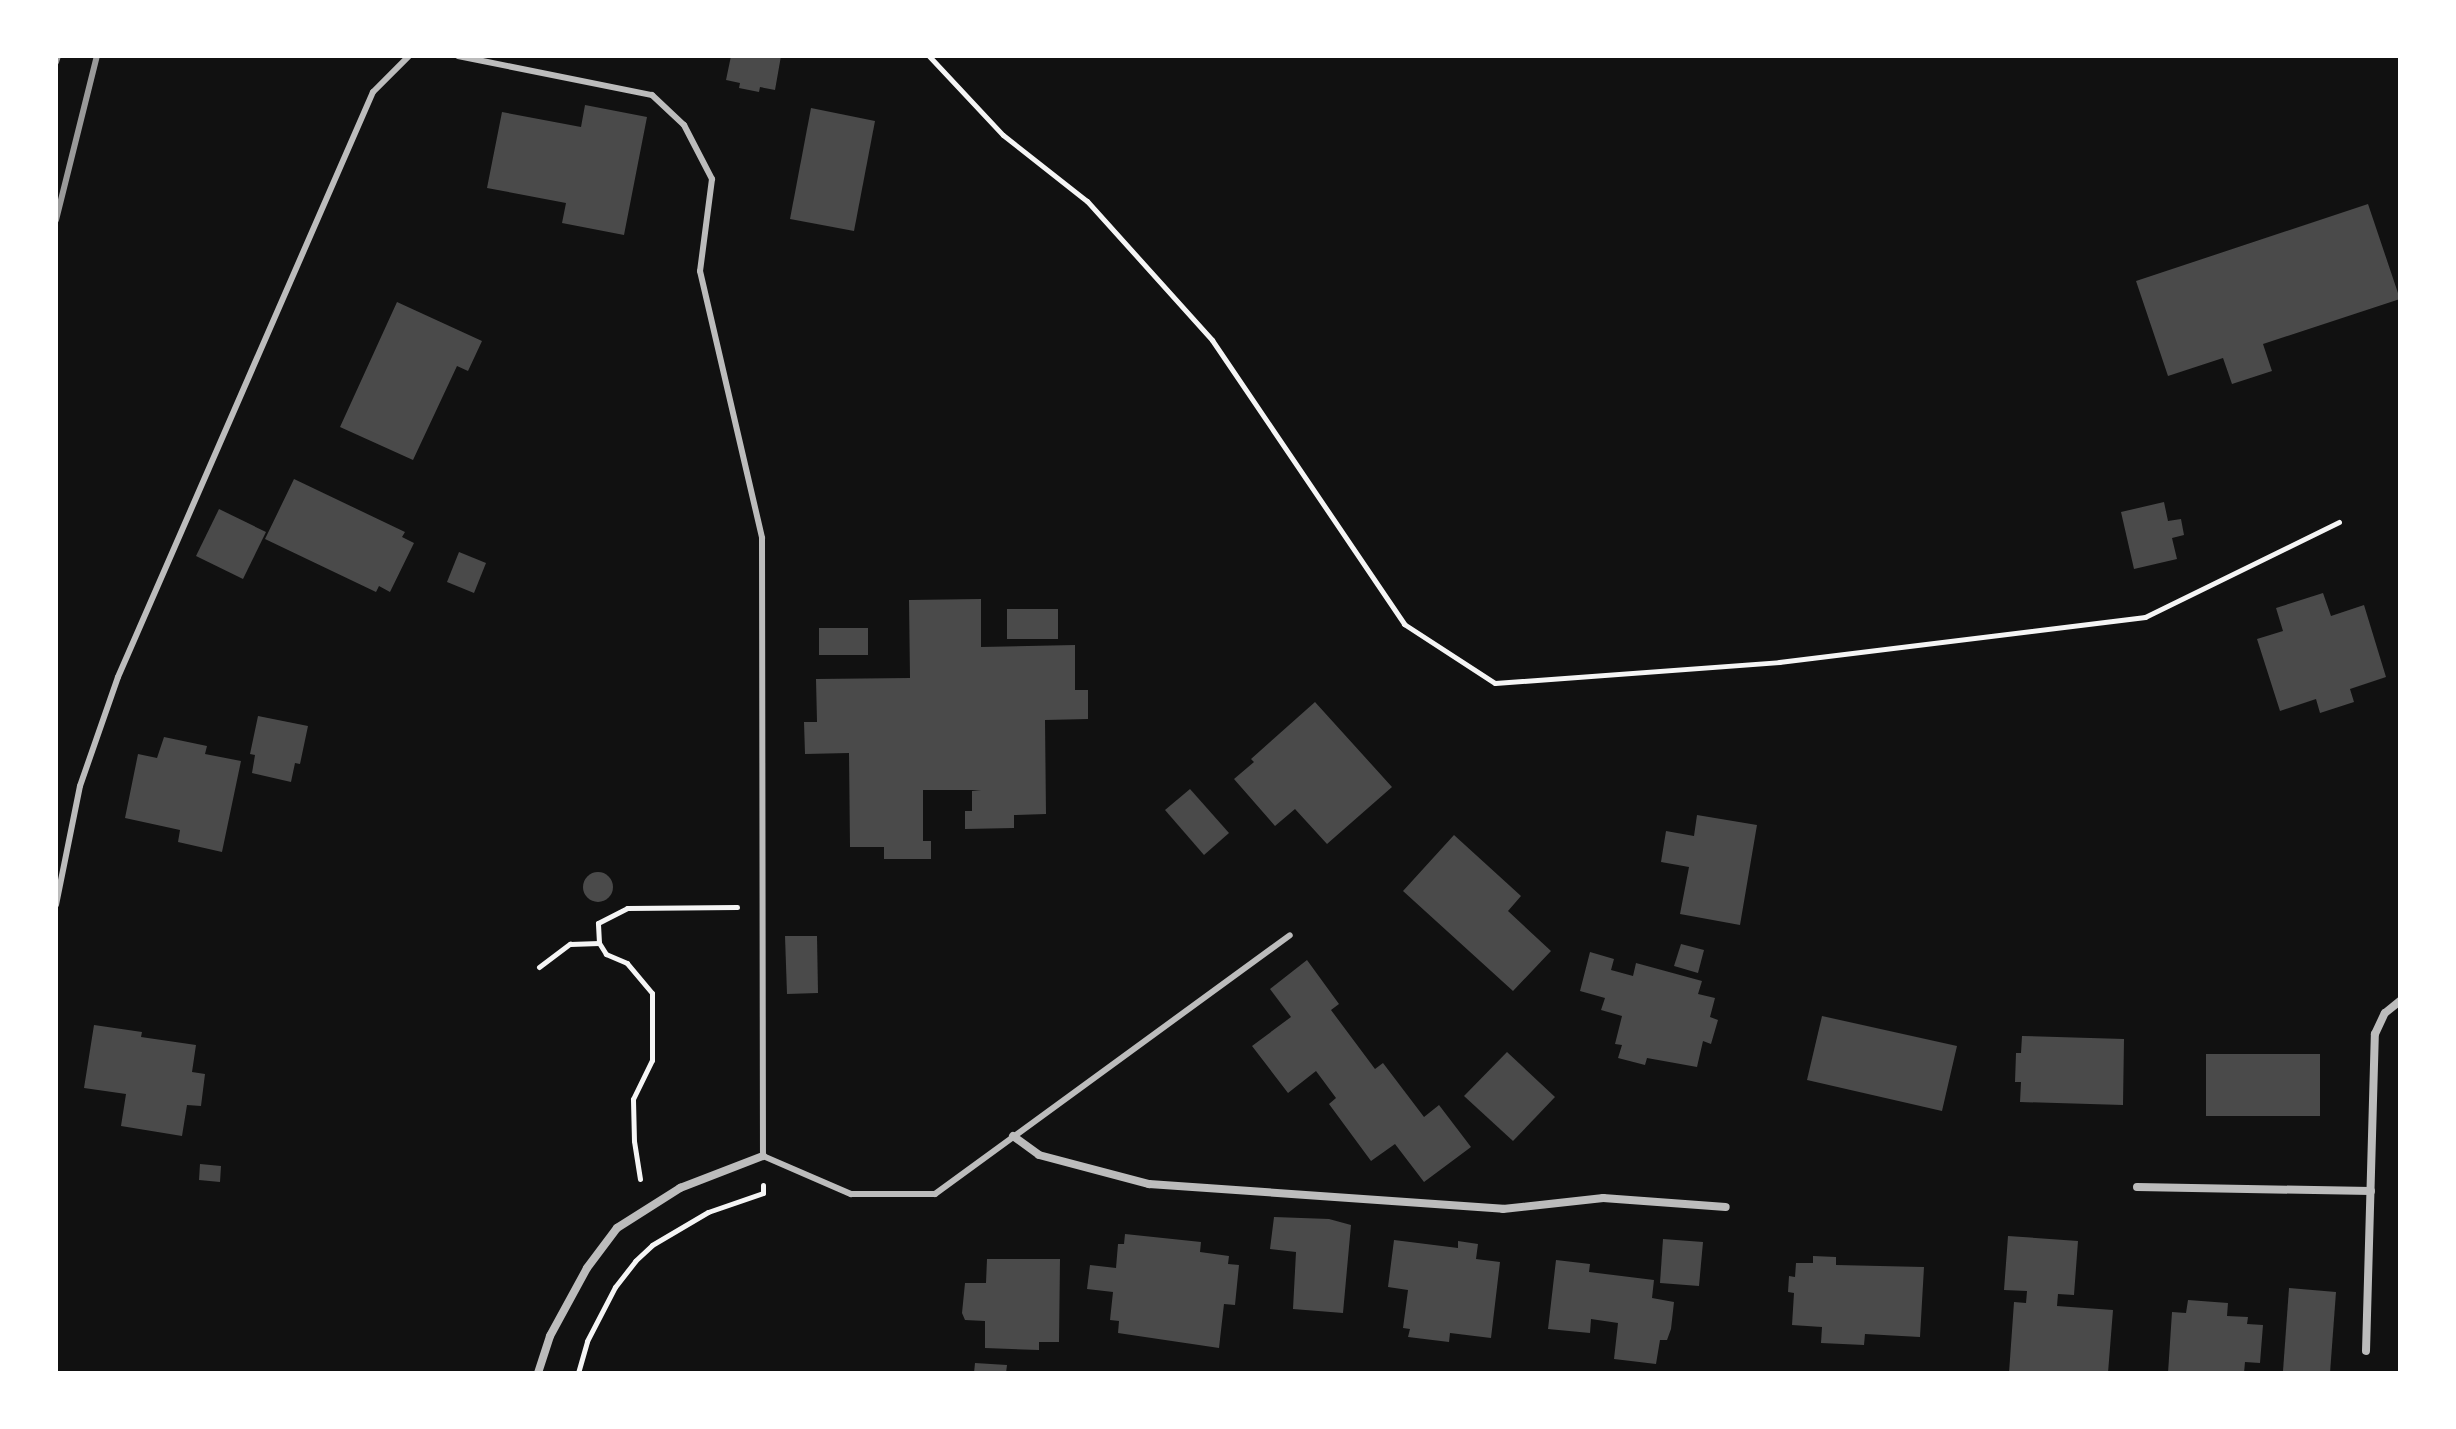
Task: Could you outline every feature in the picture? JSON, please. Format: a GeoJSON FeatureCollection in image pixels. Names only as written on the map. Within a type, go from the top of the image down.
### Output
{"type":"FeatureCollection","features":[{"type":"Feature","properties":{"kind":"street"},"geometry":{"type":"LineString","coordinates":[[2366,1351],[2375,1034],[2385,1013],[2400,1001]]}},
{"type":"Feature","properties":{"kind":"street"},"geometry":{"type":"LineString","coordinates":[[1013,1136],[1039,1155],[1149,1184],[1503,1209],[1603,1198],[1726,1207]]}},
{"type":"Feature","properties":{"kind":"street"},"geometry":{"type":"LineString","coordinates":[[538,1373],[550,1336],[587,1268],[617,1228],[680,1188],[763,1156]]}},
{"type":"Feature","properties":{"kind":"street"},"geometry":{"type":"LineString","coordinates":[[2137,1187],[2371,1191]]}},
{"type":"Feature","properties":{"kind":"lane"},"geometry":{"type":"LineString","coordinates":[[56,905],[80,786],[118,677],[373,92],[409,56]]}},
{"type":"Feature","properties":{"kind":"lane"},"geometry":{"type":"LineString","coordinates":[[458,56],[652,95],[684,125],[712,179],[700,271],[762,538],[763,1156],[851,1194],[935,1194],[1290,935]]}},
{"type":"Feature","properties":{"kind":"path"},"geometry":{"type":"LineString","coordinates":[[929,56],[1003,135],[1087,201],[1212,340],[1404,624],[1495,683],[1551,682],[1742,662],[1779,662],[2145,617],[2339,522]]}},
{"type":"Feature","properties":{"kind":"path"},"geometry":{"type":"LineString","coordinates":[[653,1205],[638,1175],[633,1099],[652,1060],[652,993],[627,963],[606,954],[599,943],[598,923],[627,908],[762,906]]}},
{"type":"Feature","properties":{"kind":"path"},"geometry":{"type":"LineString","coordinates":[[539,967],[570,944],[599,943]]}},
{"type":"Feature","properties":{"kind":"path"},"geometry":{"type":"LineString","coordinates":[[578,1373],[587,1341],[615,1287],[635,1261],[652,1245],[708,1212],[763,1193],[763,1156]]}},
{"type":"Feature","properties":{"kind":"building"},"geometry":{"type":"Polygon","coordinates":[[[731,56],[781,56],[775,90],[760,87],[759,92],[739,88],[740,83],[726,80],[731,56]]]}},
{"type":"Feature","properties":{"kind":"building"},"geometry":{"type":"Polygon","coordinates":[[[585,105],[647,117],[624,235],[562,223],[566,203],[487,188],[502,112],[581,127],[585,105]]]}},
{"type":"Feature","properties":{"kind":"building"},"geometry":{"type":"Polygon","coordinates":[[[811,108],[875,121],[854,231],[790,219],[811,108]]]}},
{"type":"Feature","properties":{"kind":"building"},"geometry":{"type":"Polygon","coordinates":[[[2368,204],[2400,299],[2263,344],[2272,371],[2232,384],[2223,358],[2168,376],[2136,281],[2368,204]]]}},
{"type":"Feature","properties":{"kind":"building"},"geometry":{"type":"Polygon","coordinates":[[[397,302],[482,341],[468,371],[457,366],[413,460],[340,427],[397,302]]]}},
{"type":"Feature","properties":{"kind":"building"},"geometry":{"type":"Polygon","coordinates":[[[294,479],[405,532],[402,537],[414,543],[390,592],[379,586],[376,592],[265,539],[294,479]]]}},
{"type":"Feature","properties":{"kind":"building"},"geometry":{"type":"Polygon","coordinates":[[[2164,502],[2168,521],[2181,519],[2184,535],[2172,538],[2177,559],[2134,569],[2121,512],[2164,502]]]}},
{"type":"Feature","properties":{"kind":"building"},"geometry":{"type":"Polygon","coordinates":[[[219,509],[266,532],[243,579],[196,556],[219,509]]]}},
{"type":"Feature","properties":{"kind":"building"},"geometry":{"type":"Polygon","coordinates":[[[459,552],[486,563],[474,593],[447,582],[459,552]]]}},
{"type":"Feature","properties":{"kind":"building"},"geometry":{"type":"Polygon","coordinates":[[[2323,593],[2331,616],[2364,605],[2386,677],[2350,689],[2354,702],[2320,713],[2316,699],[2280,711],[2257,639],[2283,631],[2276,608],[2323,593]]]}},
{"type":"Feature","properties":{"kind":"building"},"geometry":{"type":"Polygon","coordinates":[[[981,599],[981,647],[1075,645],[1075,690],[1088,690],[1088,719],[1045,720],[1046,814],[1014,815],[1014,828],[965,829],[965,811],[972,811],[972,791],[981,790],[923,790],[923,841],[931,841],[931,859],[884,859],[884,847],[850,847],[849,753],[805,754],[804,722],[817,722],[816,679],[910,678],[909,600],[981,599]]]}},
{"type":"Feature","properties":{"kind":"building"},"geometry":{"type":"Polygon","coordinates":[[[1007,609],[1058,609],[1058,639],[1007,639],[1007,609]]]}},
{"type":"Feature","properties":{"kind":"building"},"geometry":{"type":"Polygon","coordinates":[[[819,628],[868,628],[868,655],[819,655],[819,628]]]}},
{"type":"Feature","properties":{"kind":"building"},"geometry":{"type":"Polygon","coordinates":[[[1315,702],[1392,787],[1327,844],[1295,809],[1275,826],[1234,779],[1254,762],[1251,759],[1315,702]]]}},
{"type":"Feature","properties":{"kind":"building"},"geometry":{"type":"Polygon","coordinates":[[[258,716],[308,726],[300,764],[295,763],[291,782],[252,773],[255,755],[250,754],[258,716]]]}},
{"type":"Feature","properties":{"kind":"building"},"geometry":{"type":"Polygon","coordinates":[[[164,737],[207,746],[205,754],[241,761],[222,852],[178,842],[180,830],[125,818],[138,754],[157,758],[164,737]]]}},
{"type":"Feature","properties":{"kind":"building"},"geometry":{"type":"Polygon","coordinates":[[[1190,789],[1229,833],[1204,855],[1165,810],[1190,789]]]}},
{"type":"Feature","properties":{"kind":"building"},"geometry":{"type":"Polygon","coordinates":[[[1697,815],[1757,825],[1740,925],[1680,914],[1689,867],[1661,862],[1666,831],[1694,836],[1697,815]]]}},
{"type":"Feature","properties":{"kind":"building"},"geometry":{"type":"Polygon","coordinates":[[[1454,835],[1521,896],[1508,911],[1551,951],[1513,991],[1403,891],[1454,835]]]}},
{"type":"Feature","properties":{"kind":"building"},"geometry":{"type":"Polygon","coordinates":[[[598,872],[609,876],[613,887],[609,898],[598,902],[587,898],[583,887],[587,876],[598,872]]]}},
{"type":"Feature","properties":{"kind":"building"},"geometry":{"type":"Polygon","coordinates":[[[785,936],[817,936],[818,993],[787,994],[785,936]]]}},
{"type":"Feature","properties":{"kind":"building"},"geometry":{"type":"Polygon","coordinates":[[[1681,944],[1704,950],[1698,973],[1674,966],[1681,944]]]}},
{"type":"Feature","properties":{"kind":"building"},"geometry":{"type":"Polygon","coordinates":[[[1590,952],[1614,959],[1611,970],[1633,976],[1636,963],[1702,981],[1698,994],[1715,998],[1710,1017],[1718,1020],[1711,1044],[1703,1041],[1697,1067],[1647,1058],[1645,1065],[1618,1058],[1622,1045],[1615,1044],[1622,1016],[1601,1010],[1605,998],[1580,991],[1590,952]]]}},
{"type":"Feature","properties":{"kind":"building"},"geometry":{"type":"Polygon","coordinates":[[[1307,960],[1339,1004],[1331,1010],[1375,1069],[1383,1063],[1424,1117],[1439,1105],[1471,1147],[1424,1182],[1395,1144],[1371,1161],[1329,1104],[1336,1098],[1316,1071],[1288,1093],[1252,1046],[1291,1017],[1270,989],[1307,960]]]}},
{"type":"Feature","properties":{"kind":"building"},"geometry":{"type":"Polygon","coordinates":[[[1822,1016],[1957,1046],[1942,1111],[1807,1080],[1822,1016]]]}},
{"type":"Feature","properties":{"kind":"building"},"geometry":{"type":"Polygon","coordinates":[[[94,1025],[142,1032],[141,1037],[196,1045],[192,1072],[205,1074],[201,1106],[187,1105],[182,1136],[121,1126],[126,1094],[84,1088],[94,1025]]]}},
{"type":"Feature","properties":{"kind":"building"},"geometry":{"type":"Polygon","coordinates":[[[2022,1036],[2124,1039],[2123,1105],[2020,1102],[2021,1082],[2015,1082],[2016,1053],[2021,1053],[2022,1036]]]}},
{"type":"Feature","properties":{"kind":"building"},"geometry":{"type":"Polygon","coordinates":[[[1507,1052],[1555,1097],[1513,1141],[1464,1096],[1507,1052]]]}},
{"type":"Feature","properties":{"kind":"building"},"geometry":{"type":"Polygon","coordinates":[[[2206,1054],[2320,1054],[2320,1116],[2206,1116],[2206,1054]]]}},
{"type":"Feature","properties":{"kind":"building"},"geometry":{"type":"Polygon","coordinates":[[[200,1164],[221,1166],[220,1182],[199,1180],[200,1164]]]}},
{"type":"Feature","properties":{"kind":"building"},"geometry":{"type":"Polygon","coordinates":[[[1274,1217],[1329,1219],[1351,1225],[1343,1313],[1293,1309],[1296,1252],[1270,1249],[1274,1217]]]}},
{"type":"Feature","properties":{"kind":"building"},"geometry":{"type":"Polygon","coordinates":[[[1125,1234],[1201,1242],[1200,1252],[1229,1256],[1228,1264],[1239,1265],[1235,1305],[1224,1304],[1219,1348],[1118,1333],[1119,1321],[1110,1320],[1113,1292],[1087,1289],[1090,1265],[1116,1268],[1118,1244],[1124,1244],[1125,1234]]]}},
{"type":"Feature","properties":{"kind":"building"},"geometry":{"type":"Polygon","coordinates":[[[2008,1236],[2078,1241],[2074,1295],[2058,1294],[2057,1306],[2113,1310],[2108,1373],[2009,1373],[2014,1302],[2026,1303],[2027,1291],[2004,1290],[2008,1236]]]}},
{"type":"Feature","properties":{"kind":"building"},"geometry":{"type":"Polygon","coordinates":[[[1663,1239],[1703,1242],[1699,1286],[1660,1283],[1663,1239]]]}},
{"type":"Feature","properties":{"kind":"building"},"geometry":{"type":"Polygon","coordinates":[[[1394,1240],[1458,1248],[1458,1241],[1478,1244],[1476,1259],[1500,1262],[1491,1338],[1450,1333],[1449,1342],[1408,1337],[1410,1329],[1403,1328],[1408,1290],[1388,1287],[1394,1240]]]}},
{"type":"Feature","properties":{"kind":"building"},"geometry":{"type":"Polygon","coordinates":[[[1813,1256],[1836,1257],[1836,1265],[1924,1267],[1920,1337],[1865,1334],[1864,1345],[1821,1343],[1822,1327],[1792,1325],[1794,1293],[1788,1292],[1789,1276],[1795,1277],[1796,1263],[1813,1263],[1813,1256]]]}},
{"type":"Feature","properties":{"kind":"building"},"geometry":{"type":"Polygon","coordinates":[[[987,1259],[1060,1259],[1059,1342],[1039,1342],[1039,1350],[985,1348],[985,1321],[965,1320],[962,1313],[965,1283],[986,1283],[987,1259]]]}},
{"type":"Feature","properties":{"kind":"building"},"geometry":{"type":"Polygon","coordinates":[[[1556,1260],[1590,1264],[1589,1272],[1654,1280],[1652,1298],[1674,1302],[1671,1329],[1667,1340],[1660,1340],[1656,1364],[1614,1359],[1618,1323],[1591,1319],[1590,1333],[1548,1329],[1556,1260]]]}},
{"type":"Feature","properties":{"kind":"building"},"geometry":{"type":"Polygon","coordinates":[[[2289,1288],[2336,1292],[2330,1373],[2283,1371],[2289,1288]]]}},
{"type":"Feature","properties":{"kind":"building"},"geometry":{"type":"Polygon","coordinates":[[[2188,1300],[2228,1303],[2227,1316],[2248,1317],[2247,1324],[2263,1325],[2260,1363],[2245,1362],[2244,1373],[2168,1373],[2172,1312],[2186,1313],[2188,1300]]]}},
{"type":"Feature","properties":{"kind":"building"},"geometry":{"type":"Polygon","coordinates":[[[975,1363],[1007,1365],[1006,1373],[974,1373],[975,1363]]]}},
{"type":"Feature","properties":{"kind":"railway"},"geometry":{"type":"LineString","coordinates":[[56,62],[58,56]]}},
{"type":"Feature","properties":{"kind":"railway"},"geometry":{"type":"LineString","coordinates":[[56,220],[97,56]]}}]}
